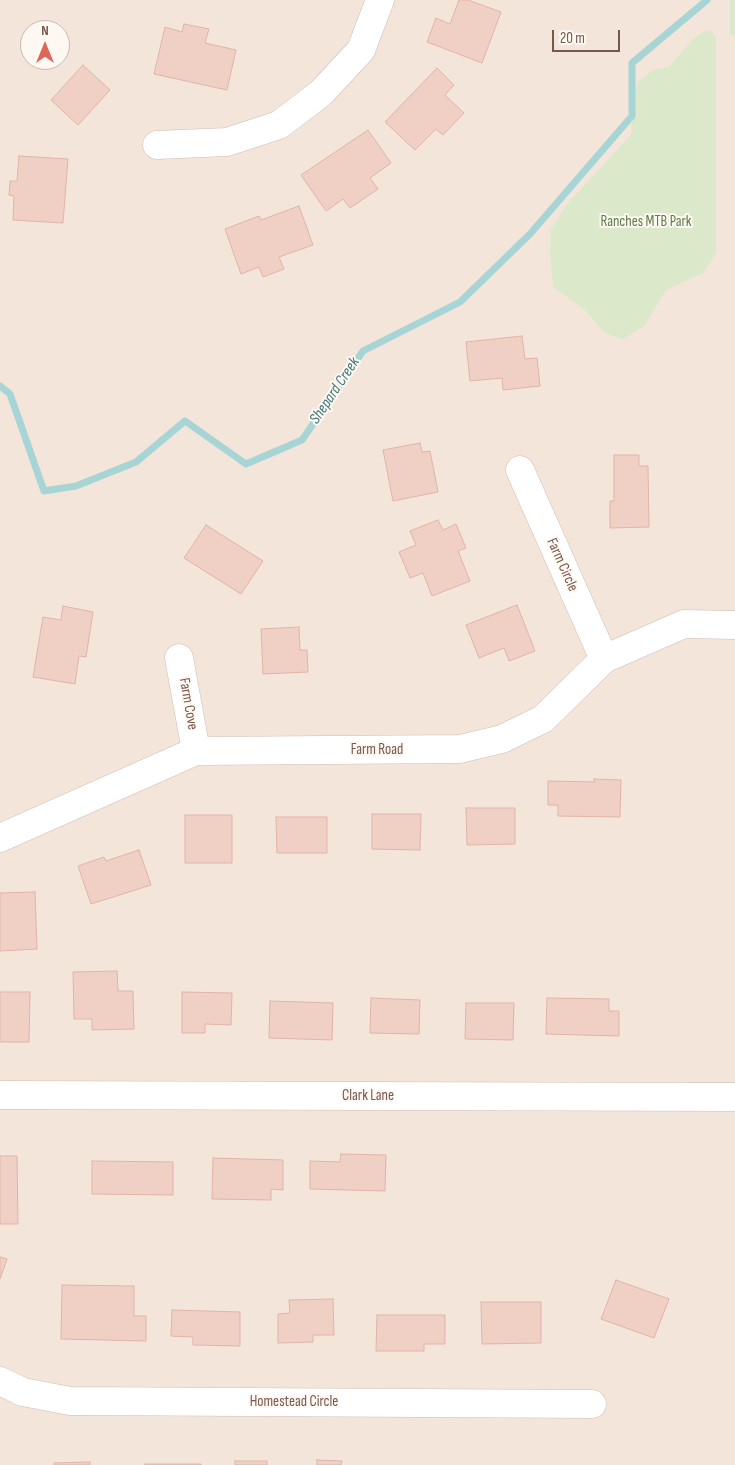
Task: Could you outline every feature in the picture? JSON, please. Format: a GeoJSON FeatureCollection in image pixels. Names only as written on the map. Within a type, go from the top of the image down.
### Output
{"type":"FeatureCollection","features":[{"type":"Feature","properties":{"kind":"street"},"geometry":{"type":"LineString","coordinates":[[157,146],[227,142],[279,124],[321,93],[361,50],[380,0]]}},
{"type":"Feature","properties":{"kind":"street","name":"Farm Circle"},"geometry":{"type":"LineString","coordinates":[[520,470],[604,659]]}},
{"type":"Feature","properties":{"kind":"street","name":"Farm Road"},"geometry":{"type":"LineString","coordinates":[[0,838],[196,751],[460,749],[502,739],[543,719],[604,659],[684,624],[735,625]]}},
{"type":"Feature","properties":{"kind":"street","name":"Farm Cove"},"geometry":{"type":"LineString","coordinates":[[179,658],[196,751]]}},
{"type":"Feature","properties":{"kind":"street","name":"Clark Lane"},"geometry":{"type":"LineString","coordinates":[[0,1095],[735,1097]]}},
{"type":"Feature","properties":{"kind":"street","name":"Homestead Circle"},"geometry":{"type":"LineString","coordinates":[[0,1381],[23,1392],[70,1401],[592,1404]]}},
{"type":"Feature","properties":{"kind":"shaded area"},"geometry":{"type":"Polygon","coordinates":[[[0,0],[730,0],[730,35],[735,35],[735,1465],[0,1465],[0,0]]]}},
{"type":"Feature","properties":{"kind":"green space"},"geometry":{"type":"Polygon","coordinates":[[[730,0],[735,0],[735,35],[730,35],[730,0]]]}},
{"type":"Feature","properties":{"kind":"green space","name":"Ranches MTB Park"},"geometry":{"type":"Polygon","coordinates":[[[710,30],[716,37],[716,253],[703,273],[666,290],[644,326],[623,339],[605,333],[584,309],[553,287],[550,254],[551,229],[567,204],[631,135],[632,105],[638,82],[653,70],[669,67],[693,39],[703,32],[710,30]]]}},
{"type":"Feature","properties":{"kind":"building"},"geometry":{"type":"Polygon","coordinates":[[[459,0],[468,0],[501,12],[482,63],[427,42],[436,18],[450,24],[459,0]]]}},
{"type":"Feature","properties":{"kind":"building"},"geometry":{"type":"Polygon","coordinates":[[[184,24],[209,29],[205,43],[236,50],[227,90],[154,74],[165,27],[182,32],[184,24]]]}},
{"type":"Feature","properties":{"kind":"building"},"geometry":{"type":"Polygon","coordinates":[[[83,65],[110,90],[78,125],[51,100],[83,65]]]}},
{"type":"Feature","properties":{"kind":"building"},"geometry":{"type":"Polygon","coordinates":[[[437,68],[454,85],[445,95],[464,113],[443,135],[436,129],[415,150],[385,122],[437,68]]]}},
{"type":"Feature","properties":{"kind":"building"},"geometry":{"type":"Polygon","coordinates":[[[368,130],[391,163],[370,178],[378,189],[350,208],[343,199],[326,211],[301,175],[368,130]]]}},
{"type":"Feature","properties":{"kind":"building"},"geometry":{"type":"Polygon","coordinates":[[[19,156],[68,159],[63,223],[13,220],[14,196],[9,195],[10,181],[17,181],[19,156]]]}},
{"type":"Feature","properties":{"kind":"building"},"geometry":{"type":"Polygon","coordinates":[[[299,206],[313,245],[279,257],[284,269],[263,277],[259,267],[241,274],[225,229],[259,216],[261,220],[299,206]]]}},
{"type":"Feature","properties":{"kind":"building"},"geometry":{"type":"Polygon","coordinates":[[[522,336],[525,359],[537,358],[540,386],[503,390],[502,378],[470,381],[466,342],[522,336]]]}},
{"type":"Feature","properties":{"kind":"building"},"geometry":{"type":"Polygon","coordinates":[[[420,443],[422,452],[430,451],[438,492],[393,501],[383,450],[420,443]]]}},
{"type":"Feature","properties":{"kind":"building"},"geometry":{"type":"Polygon","coordinates":[[[614,455],[639,455],[639,466],[648,466],[649,527],[610,528],[610,501],[614,501],[614,455]]]}},
{"type":"Feature","properties":{"kind":"building"},"geometry":{"type":"Polygon","coordinates":[[[438,520],[443,530],[456,524],[466,548],[458,551],[470,581],[432,596],[423,573],[410,578],[399,552],[416,545],[410,531],[438,520]]]}},
{"type":"Feature","properties":{"kind":"building"},"geometry":{"type":"Polygon","coordinates":[[[206,525],[263,561],[241,594],[184,558],[206,525]]]}},
{"type":"Feature","properties":{"kind":"building"},"geometry":{"type":"Polygon","coordinates":[[[517,605],[535,651],[509,661],[504,648],[479,658],[466,625],[517,605]]]}},
{"type":"Feature","properties":{"kind":"building"},"geometry":{"type":"Polygon","coordinates":[[[63,606],[93,612],[86,657],[79,656],[75,684],[33,677],[43,617],[61,620],[63,606]]]}},
{"type":"Feature","properties":{"kind":"building"},"geometry":{"type":"Polygon","coordinates":[[[299,627],[300,650],[307,650],[308,672],[263,674],[261,629],[299,627]]]}},
{"type":"Feature","properties":{"kind":"building"},"geometry":{"type":"Polygon","coordinates":[[[594,779],[621,780],[620,817],[558,816],[558,805],[548,805],[548,781],[594,782],[594,779]]]}},
{"type":"Feature","properties":{"kind":"building"},"geometry":{"type":"Polygon","coordinates":[[[466,808],[515,808],[515,844],[467,845],[466,808]]]}},
{"type":"Feature","properties":{"kind":"building"},"geometry":{"type":"Polygon","coordinates":[[[372,814],[421,814],[420,850],[372,849],[372,814]]]}},
{"type":"Feature","properties":{"kind":"building"},"geometry":{"type":"Polygon","coordinates":[[[185,815],[232,815],[232,863],[185,863],[185,815]]]}},
{"type":"Feature","properties":{"kind":"building"},"geometry":{"type":"Polygon","coordinates":[[[276,817],[327,817],[327,853],[277,853],[276,817]]]}},
{"type":"Feature","properties":{"kind":"building"},"geometry":{"type":"Polygon","coordinates":[[[139,850],[151,885],[91,904],[78,866],[104,857],[106,861],[139,850]]]}},
{"type":"Feature","properties":{"kind":"building"},"geometry":{"type":"Polygon","coordinates":[[[35,892],[37,949],[0,951],[0,893],[35,892]]]}},
{"type":"Feature","properties":{"kind":"building"},"geometry":{"type":"Polygon","coordinates":[[[117,971],[118,991],[133,991],[134,1029],[92,1030],[92,1019],[74,1019],[73,972],[117,971]]]}},
{"type":"Feature","properties":{"kind":"building"},"geometry":{"type":"Polygon","coordinates":[[[0,992],[30,992],[29,1042],[0,1042],[0,992]]]}},
{"type":"Feature","properties":{"kind":"building"},"geometry":{"type":"Polygon","coordinates":[[[182,992],[232,993],[231,1025],[205,1024],[205,1033],[182,1033],[182,992]]]}},
{"type":"Feature","properties":{"kind":"building"},"geometry":{"type":"Polygon","coordinates":[[[371,998],[420,1000],[419,1034],[370,1033],[371,998]]]}},
{"type":"Feature","properties":{"kind":"building"},"geometry":{"type":"Polygon","coordinates":[[[547,998],[609,999],[609,1011],[619,1011],[619,1036],[546,1034],[547,998]]]}},
{"type":"Feature","properties":{"kind":"building"},"geometry":{"type":"Polygon","coordinates":[[[270,1001],[333,1003],[332,1040],[269,1038],[270,1001]]]}},
{"type":"Feature","properties":{"kind":"building"},"geometry":{"type":"Polygon","coordinates":[[[466,1003],[514,1003],[513,1040],[465,1039],[466,1003]]]}},
{"type":"Feature","properties":{"kind":"building"},"geometry":{"type":"Polygon","coordinates":[[[341,1154],[386,1155],[385,1191],[310,1189],[310,1161],[340,1162],[341,1154]]]}},
{"type":"Feature","properties":{"kind":"building"},"geometry":{"type":"Polygon","coordinates":[[[0,1156],[17,1156],[18,1224],[0,1224],[0,1156]]]}},
{"type":"Feature","properties":{"kind":"building"},"geometry":{"type":"Polygon","coordinates":[[[213,1158],[283,1160],[283,1190],[271,1189],[271,1200],[212,1199],[213,1158]]]}},
{"type":"Feature","properties":{"kind":"building"},"geometry":{"type":"Polygon","coordinates":[[[92,1161],[173,1162],[173,1195],[92,1194],[92,1161]]]}},
{"type":"Feature","properties":{"kind":"building"},"geometry":{"type":"Polygon","coordinates":[[[0,1257],[7,1259],[0,1279],[0,1257]]]}},
{"type":"Feature","properties":{"kind":"building"},"geometry":{"type":"Polygon","coordinates":[[[616,1280],[669,1299],[654,1338],[601,1319],[616,1280]]]}},
{"type":"Feature","properties":{"kind":"building"},"geometry":{"type":"Polygon","coordinates":[[[62,1285],[134,1286],[134,1316],[146,1316],[146,1341],[61,1339],[62,1285]]]}},
{"type":"Feature","properties":{"kind":"building"},"geometry":{"type":"Polygon","coordinates":[[[333,1299],[334,1335],[313,1335],[313,1342],[278,1343],[278,1314],[290,1313],[289,1300],[333,1299]]]}},
{"type":"Feature","properties":{"kind":"building"},"geometry":{"type":"Polygon","coordinates":[[[481,1302],[541,1302],[541,1343],[482,1344],[481,1302]]]}},
{"type":"Feature","properties":{"kind":"building"},"geometry":{"type":"Polygon","coordinates":[[[172,1310],[240,1312],[240,1346],[193,1345],[193,1337],[171,1336],[172,1310]]]}},
{"type":"Feature","properties":{"kind":"building"},"geometry":{"type":"Polygon","coordinates":[[[377,1315],[445,1315],[445,1344],[424,1344],[424,1351],[376,1351],[377,1315]]]}},
{"type":"Feature","properties":{"kind":"building"},"geometry":{"type":"Polygon","coordinates":[[[317,1460],[342,1461],[341,1465],[317,1465],[317,1460]]]}},
{"type":"Feature","properties":{"kind":"building"},"geometry":{"type":"Polygon","coordinates":[[[235,1461],[267,1461],[267,1465],[235,1465],[235,1461]]]}},
{"type":"Feature","properties":{"kind":"building"},"geometry":{"type":"Polygon","coordinates":[[[90,1462],[90,1465],[54,1465],[54,1463],[90,1462]]]}},
{"type":"Feature","properties":{"kind":"building"},"geometry":{"type":"Polygon","coordinates":[[[201,1464],[201,1465],[145,1465],[201,1464]]]}},
{"type":"Feature","properties":{"kind":"waterway","name":"Shepard Creek"},"geometry":{"type":"LineString","coordinates":[[0,386],[10,394],[44,491],[76,486],[136,462],[185,421],[246,464],[302,440],[363,351],[460,302],[530,234],[632,116],[632,63],[707,0]]}}]}
